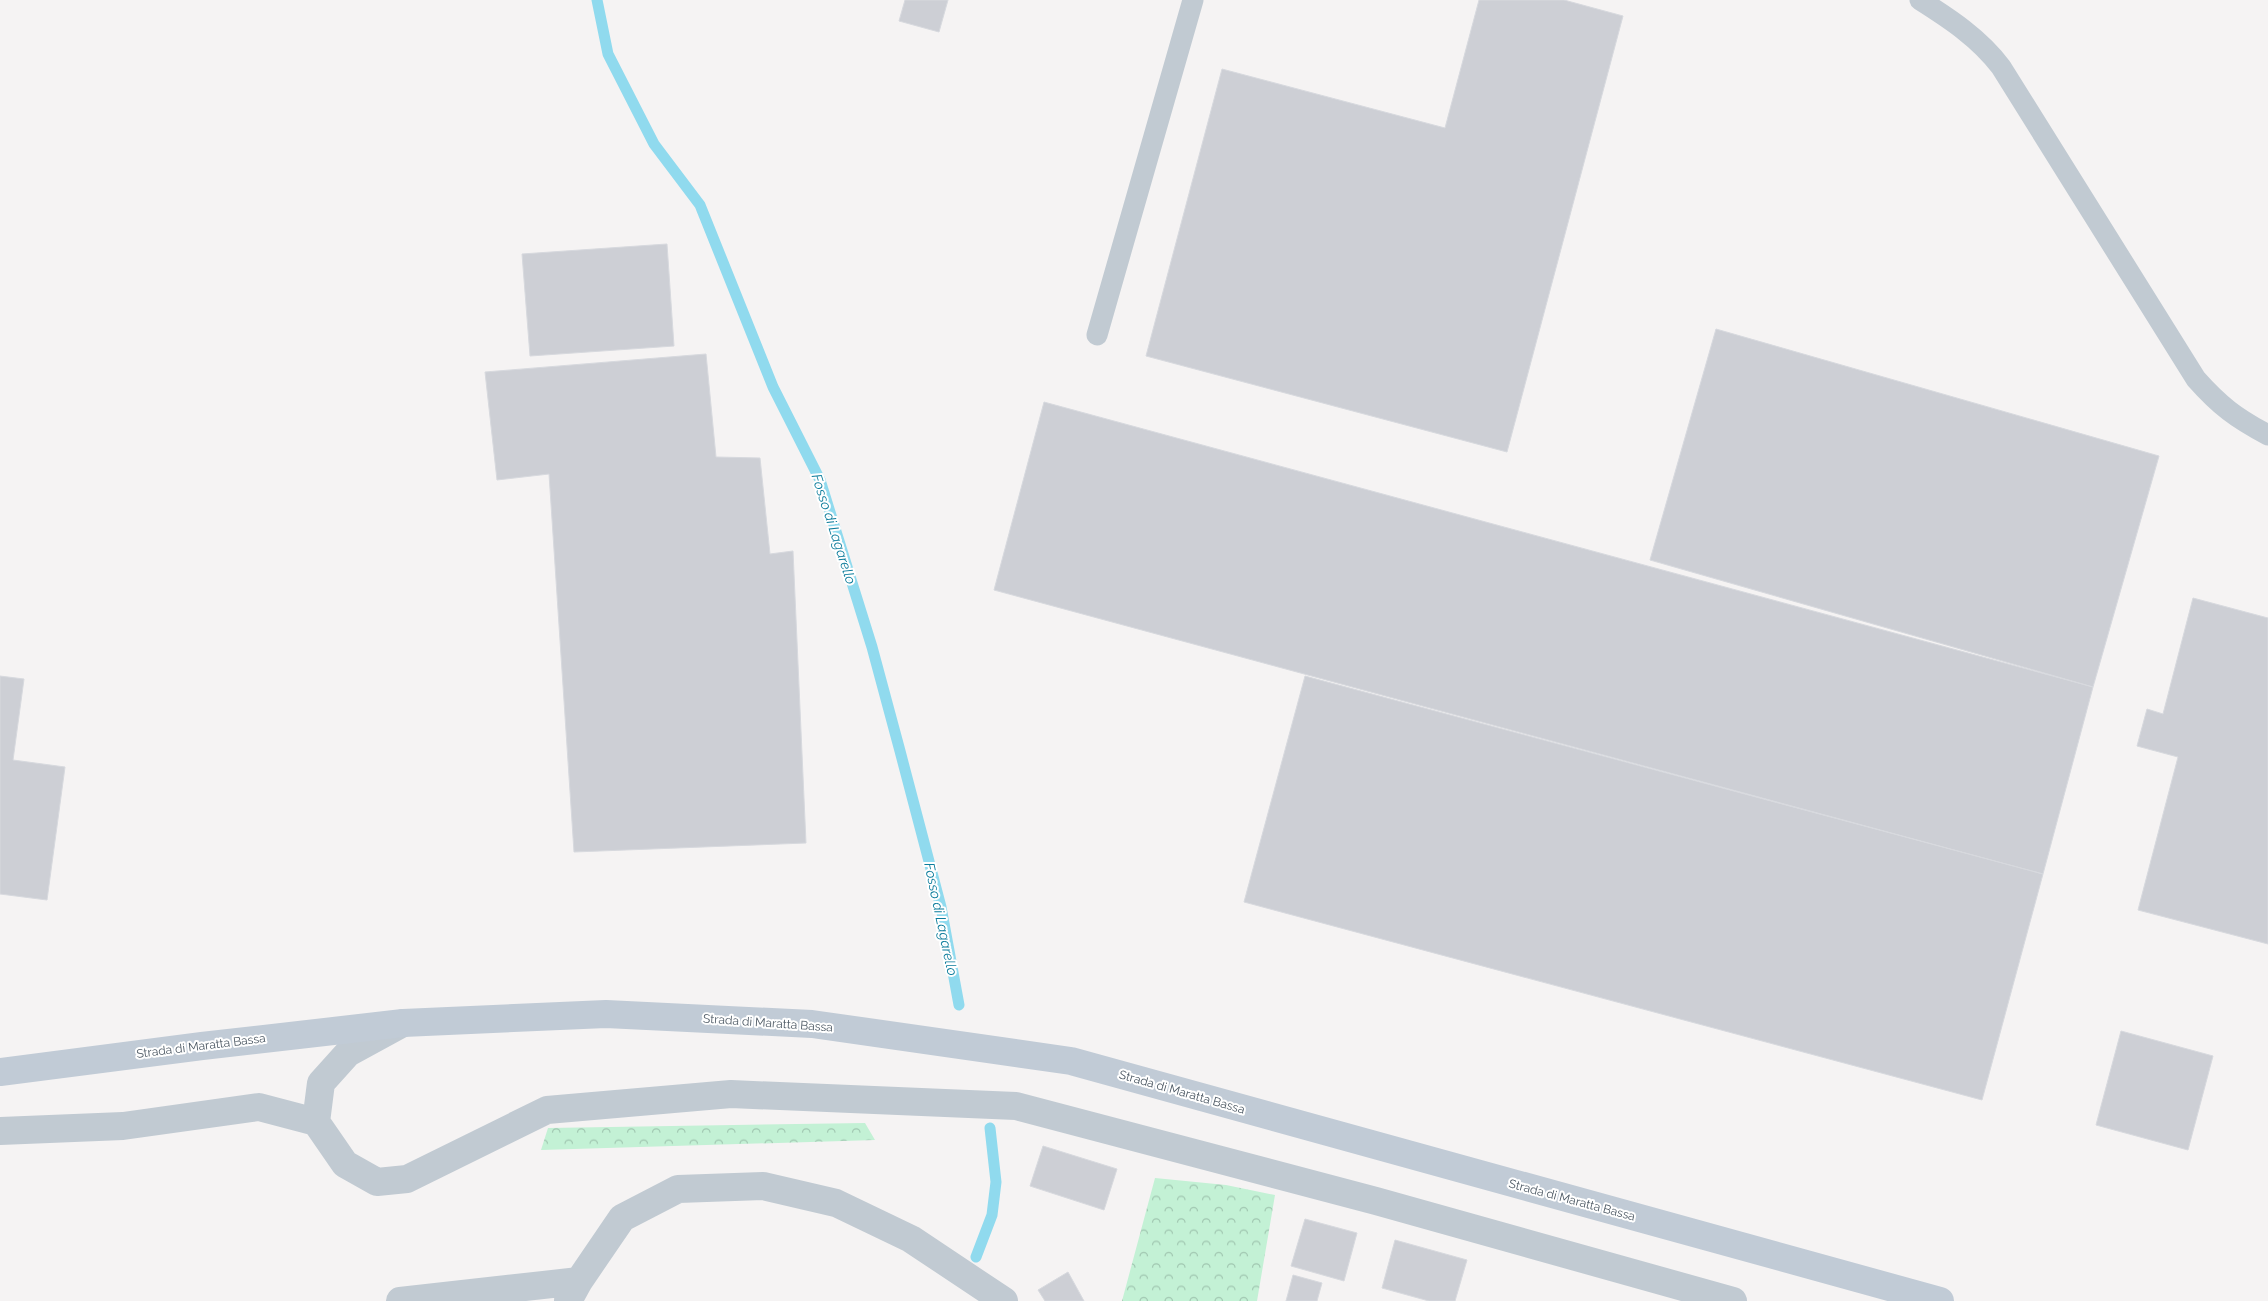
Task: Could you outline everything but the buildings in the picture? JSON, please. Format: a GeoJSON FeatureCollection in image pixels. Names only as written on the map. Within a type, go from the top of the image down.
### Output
{"type":"FeatureCollection","features":[{"type":"Feature","properties":{"kind":"main road","name":"Strada di Maratta Bassa"},"geometry":{"type":"LineString","coordinates":[[0,1072],[403,1023],[606,1014],[812,1024],[1071,1061],[1940,1301]]}},
{"type":"Feature","properties":{"kind":"street","name":"Strada di Maratta Bassa"},"geometry":{"type":"LineString","coordinates":[[316,1122],[321,1083],[348,1053],[403,1023]]}},
{"type":"Feature","properties":{"kind":"street"},"geometry":{"type":"LineString","coordinates":[[0,1132],[123,1126],[259,1107],[316,1122],[345,1164],[377,1182],[407,1179],[547,1110],[731,1094],[1016,1106],[1376,1201],[1733,1301]]}},
{"type":"Feature","properties":{"kind":"street"},"geometry":{"type":"LineString","coordinates":[[400,1301],[573,1291],[622,1218],[678,1189],[763,1186],[836,1203],[911,1239],[1004,1301]]}},
{"type":"Feature","properties":{"kind":"lane"},"geometry":{"type":"LineString","coordinates":[[1097,335],[1193,0]]}},
{"type":"Feature","properties":{"kind":"lane"},"geometry":{"type":"LineString","coordinates":[[1920,0],[1945,16],[1987,48],[2001,67],[2196,379],[2217,402],[2241,420],[2268,435]]}},
{"type":"Feature","properties":{"kind":"green space"},"geometry":{"type":"Polygon","coordinates":[[[865,1123],[875,1140],[541,1150],[548,1128],[865,1123]]]}},
{"type":"Feature","properties":{"kind":"green space"},"geometry":{"type":"Polygon","coordinates":[[[1155,1178],[1226,1185],[1275,1195],[1257,1301],[1122,1301],[1155,1178]]]}},
{"type":"Feature","properties":{"kind":"waterway","name":"Fosso di Lagarello"},"geometry":{"type":"LineString","coordinates":[[597,0],[608,54],[654,144],[700,205],[773,387],[820,480],[872,647],[900,751],[941,907],[959,1005]]}},
{"type":"Feature","properties":{"kind":"waterway"},"geometry":{"type":"LineString","coordinates":[[976,1257],[992,1215],[996,1182],[990,1128]]}}]}
